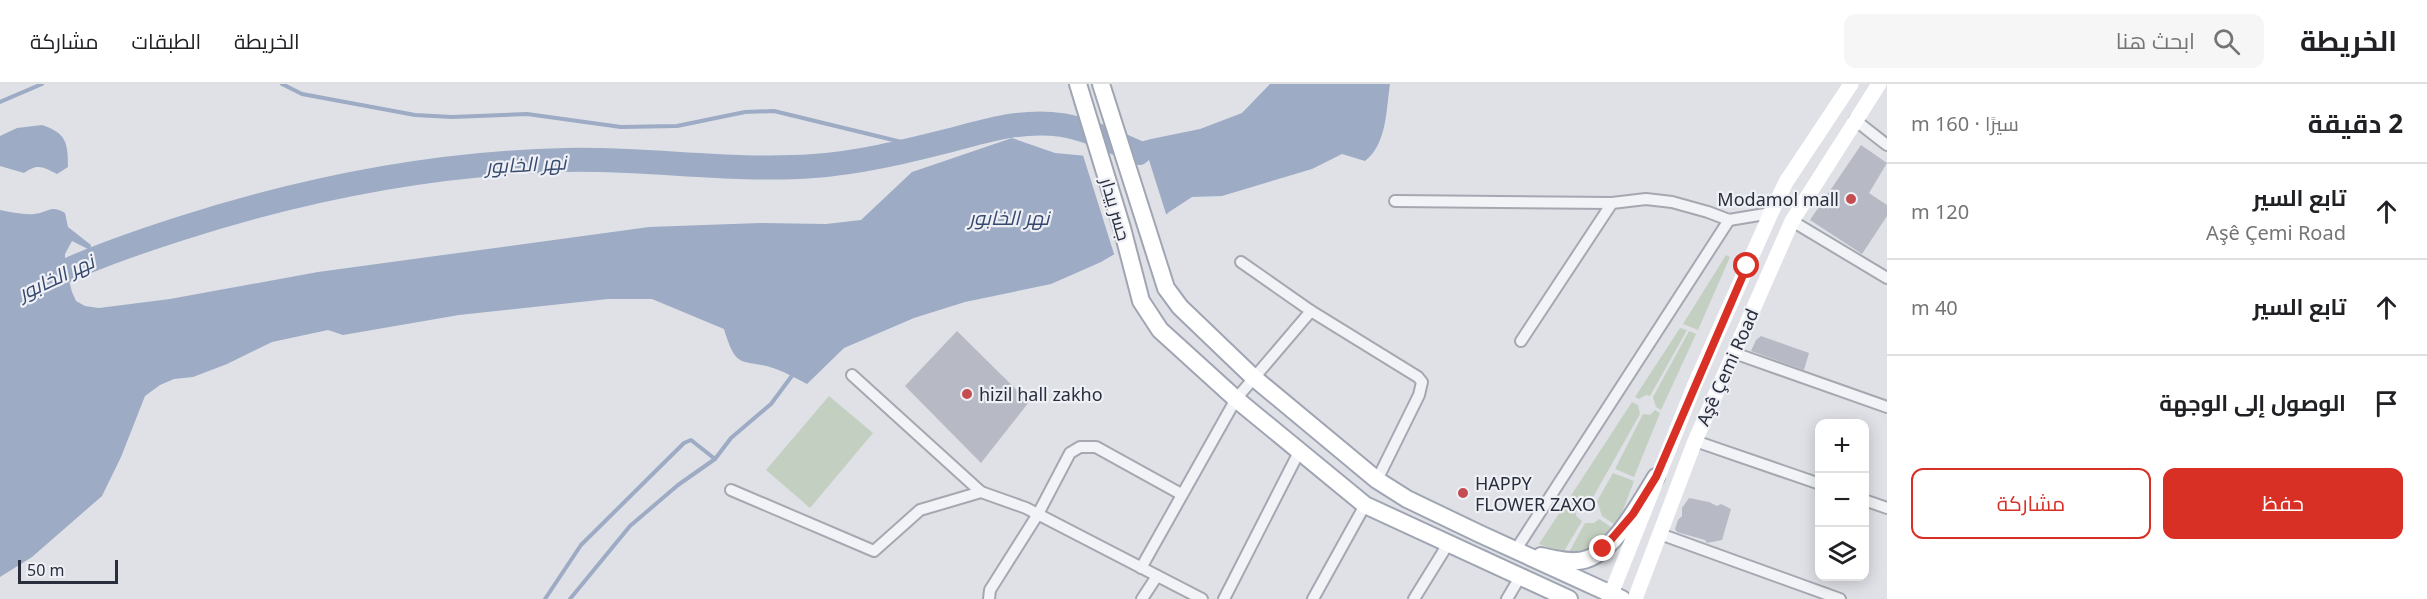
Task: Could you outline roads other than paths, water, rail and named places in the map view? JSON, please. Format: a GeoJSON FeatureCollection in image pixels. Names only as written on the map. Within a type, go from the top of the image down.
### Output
{"type":"FeatureCollection","features":[{"type":"Feature","properties":{"kind":"main road","name":"جسر بيدار"},"geometry":{"type":"LineString","coordinates":[[1078,84],[1122,228],[1141,301],[1160,330],[1236,399],[1365,505],[1569,599]]}},
{"type":"Feature","properties":{"kind":"main road","name":"جسر بيدار"},"geometry":{"type":"LineString","coordinates":[[1101,84],[1166,288],[1180,307],[1253,377],[1377,480],[1407,499],[1515,550]]}},
{"type":"Feature","properties":{"kind":"main road","name":"Aşê Çemi Road"},"geometry":{"type":"LineString","coordinates":[[1614,597],[1656,477],[1771,213],[1786,182],[1851,84]]}},
{"type":"Feature","properties":{"kind":"main road","name":"Aşê Çemi Road"},"geometry":{"type":"LineString","coordinates":[[1635,599],[1695,441],[1792,221],[1879,84]]}},
{"type":"Feature","properties":{"kind":"main road"},"geometry":{"type":"LineString","coordinates":[[1515,550],[1552,558],[1588,559],[1603,549],[1618,534],[1656,477]]}},
{"type":"Feature","properties":{"kind":"main road"},"geometry":{"type":"LineString","coordinates":[[1515,550],[1614,597]]}},
{"type":"Feature","properties":{"kind":"street"},"geometry":{"type":"LineString","coordinates":[[1855,120],[1887,144]]}},
{"type":"Feature","properties":{"kind":"street"},"geometry":{"type":"LineString","coordinates":[[1395,201],[1612,203],[1646,199],[1672,202],[1729,220],[1771,213]]}},
{"type":"Feature","properties":{"kind":"street"},"geometry":{"type":"LineString","coordinates":[[1521,341],[1612,203]]}},
{"type":"Feature","properties":{"kind":"street"},"geometry":{"type":"LineString","coordinates":[[1515,550],[1729,220]]}},
{"type":"Feature","properties":{"kind":"street"},"geometry":{"type":"LineString","coordinates":[[1792,221],[1887,278]]}},
{"type":"Feature","properties":{"kind":"street"},"geometry":{"type":"LineString","coordinates":[[1241,262],[1311,311],[1418,377],[1422,382],[1419,394],[1377,480]]}},
{"type":"Feature","properties":{"kind":"street"},"geometry":{"type":"LineString","coordinates":[[1141,568],[1236,399],[1311,311]]}},
{"type":"Feature","properties":{"kind":"street"},"geometry":{"type":"LineString","coordinates":[[1734,352],[1887,406]]}},
{"type":"Feature","properties":{"kind":"street"},"geometry":{"type":"LineString","coordinates":[[852,375],[981,492],[1038,514],[1202,599]]}},
{"type":"Feature","properties":{"kind":"street"},"geometry":{"type":"LineString","coordinates":[[1695,441],[1815,482]]}},
{"type":"Feature","properties":{"kind":"street"},"geometry":{"type":"LineString","coordinates":[[989,599],[990,590],[1038,514],[1070,453],[1080,447],[1096,447],[1181,494]]}},
{"type":"Feature","properties":{"kind":"street"},"geometry":{"type":"LineString","coordinates":[[1224,599],[1299,452]]}},
{"type":"Feature","properties":{"kind":"street"},"geometry":{"type":"LineString","coordinates":[[731,490],[874,551],[920,510],[981,492]]}},
{"type":"Feature","properties":{"kind":"street"},"geometry":{"type":"LineString","coordinates":[[1869,502],[1887,508]]}},
{"type":"Feature","properties":{"kind":"street"},"geometry":{"type":"LineString","coordinates":[[1313,599],[1365,505]]}},
{"type":"Feature","properties":{"kind":"street"},"geometry":{"type":"LineString","coordinates":[[1660,534],[1840,599]]}},
{"type":"Feature","properties":{"kind":"street"},"geometry":{"type":"LineString","coordinates":[[1414,599],[1448,544]]}},
{"type":"Feature","properties":{"kind":"street"},"geometry":{"type":"LineString","coordinates":[[1142,599],[1157,576]]}},
{"type":"Feature","properties":{"kind":"street"},"geometry":{"type":"LineString","coordinates":[[1507,599],[1520,577]]}},
{"type":"Feature","properties":{"kind":"water","name":"نهر الخابور"},"geometry":{"type":"Polygon","coordinates":[[[1270,84],[1390,84],[1384,126],[1378,145],[1365,161],[1342,154],[1312,169],[1222,196],[1192,197],[1169,212],[1140,239],[1101,262],[1051,284],[965,302],[914,318],[844,348],[807,384],[776,369],[742,361],[733,352],[724,329],[652,299],[608,299],[459,315],[343,335],[328,330],[272,342],[227,364],[193,377],[174,379],[160,385],[145,396],[121,457],[102,496],[32,557],[0,577],[0,210],[30,214],[56,209],[65,213],[68,227],[91,245],[90,250],[72,241],[65,254],[65,265],[72,292],[76,301],[85,306],[99,308],[170,299],[318,272],[649,227],[760,223],[826,224],[861,220],[912,172],[1012,138],[1055,153],[1087,156],[1200,129],[1242,113],[1270,84]]]}},
{"type":"Feature","properties":{"kind":"water"},"geometry":{"type":"Polygon","coordinates":[[[42,125],[61,135],[66,145],[68,167],[57,174],[40,167],[24,173],[0,166],[0,136],[17,128],[42,125]]]}},
{"type":"Feature","properties":{"kind":"waterway"},"geometry":{"type":"LineString","coordinates":[[0,102],[42,84]]}},
{"type":"Feature","properties":{"kind":"waterway"},"geometry":{"type":"LineString","coordinates":[[282,84],[302,94],[415,115],[452,117],[527,114],[621,127],[677,126],[745,112],[774,111],[922,147]]}},
{"type":"Feature","properties":{"kind":"waterway","name":"نهر الخابور"},"geometry":{"type":"LineString","coordinates":[[0,304],[43,281],[87,262],[226,215],[322,190],[468,166],[566,160],[752,167],[814,166],[880,156],[990,130],[1032,124],[1062,125],[1082,130],[1139,153]]}},
{"type":"Feature","properties":{"kind":"waterway"},"geometry":{"type":"LineString","coordinates":[[570,599],[630,526],[678,485],[715,459],[731,438],[771,404],[794,373]]}},
{"type":"Feature","properties":{"kind":"waterway"},"geometry":{"type":"LineString","coordinates":[[545,599],[581,545],[684,443],[691,440],[715,459]]}},
{"type":"Feature","properties":{"kind":"place","name":"Modamol mall"},"geometry":{"type":"Point","coordinates":[1851,199]}},
{"type":"Feature","properties":{"kind":"place","name":"hizil hall zakho"},"geometry":{"type":"Point","coordinates":[967,394]}},
{"type":"Feature","properties":{"kind":"place","name":"HAPPY FLOWER ZAXO"},"geometry":{"type":"Point","coordinates":[1463,493]}}]}
